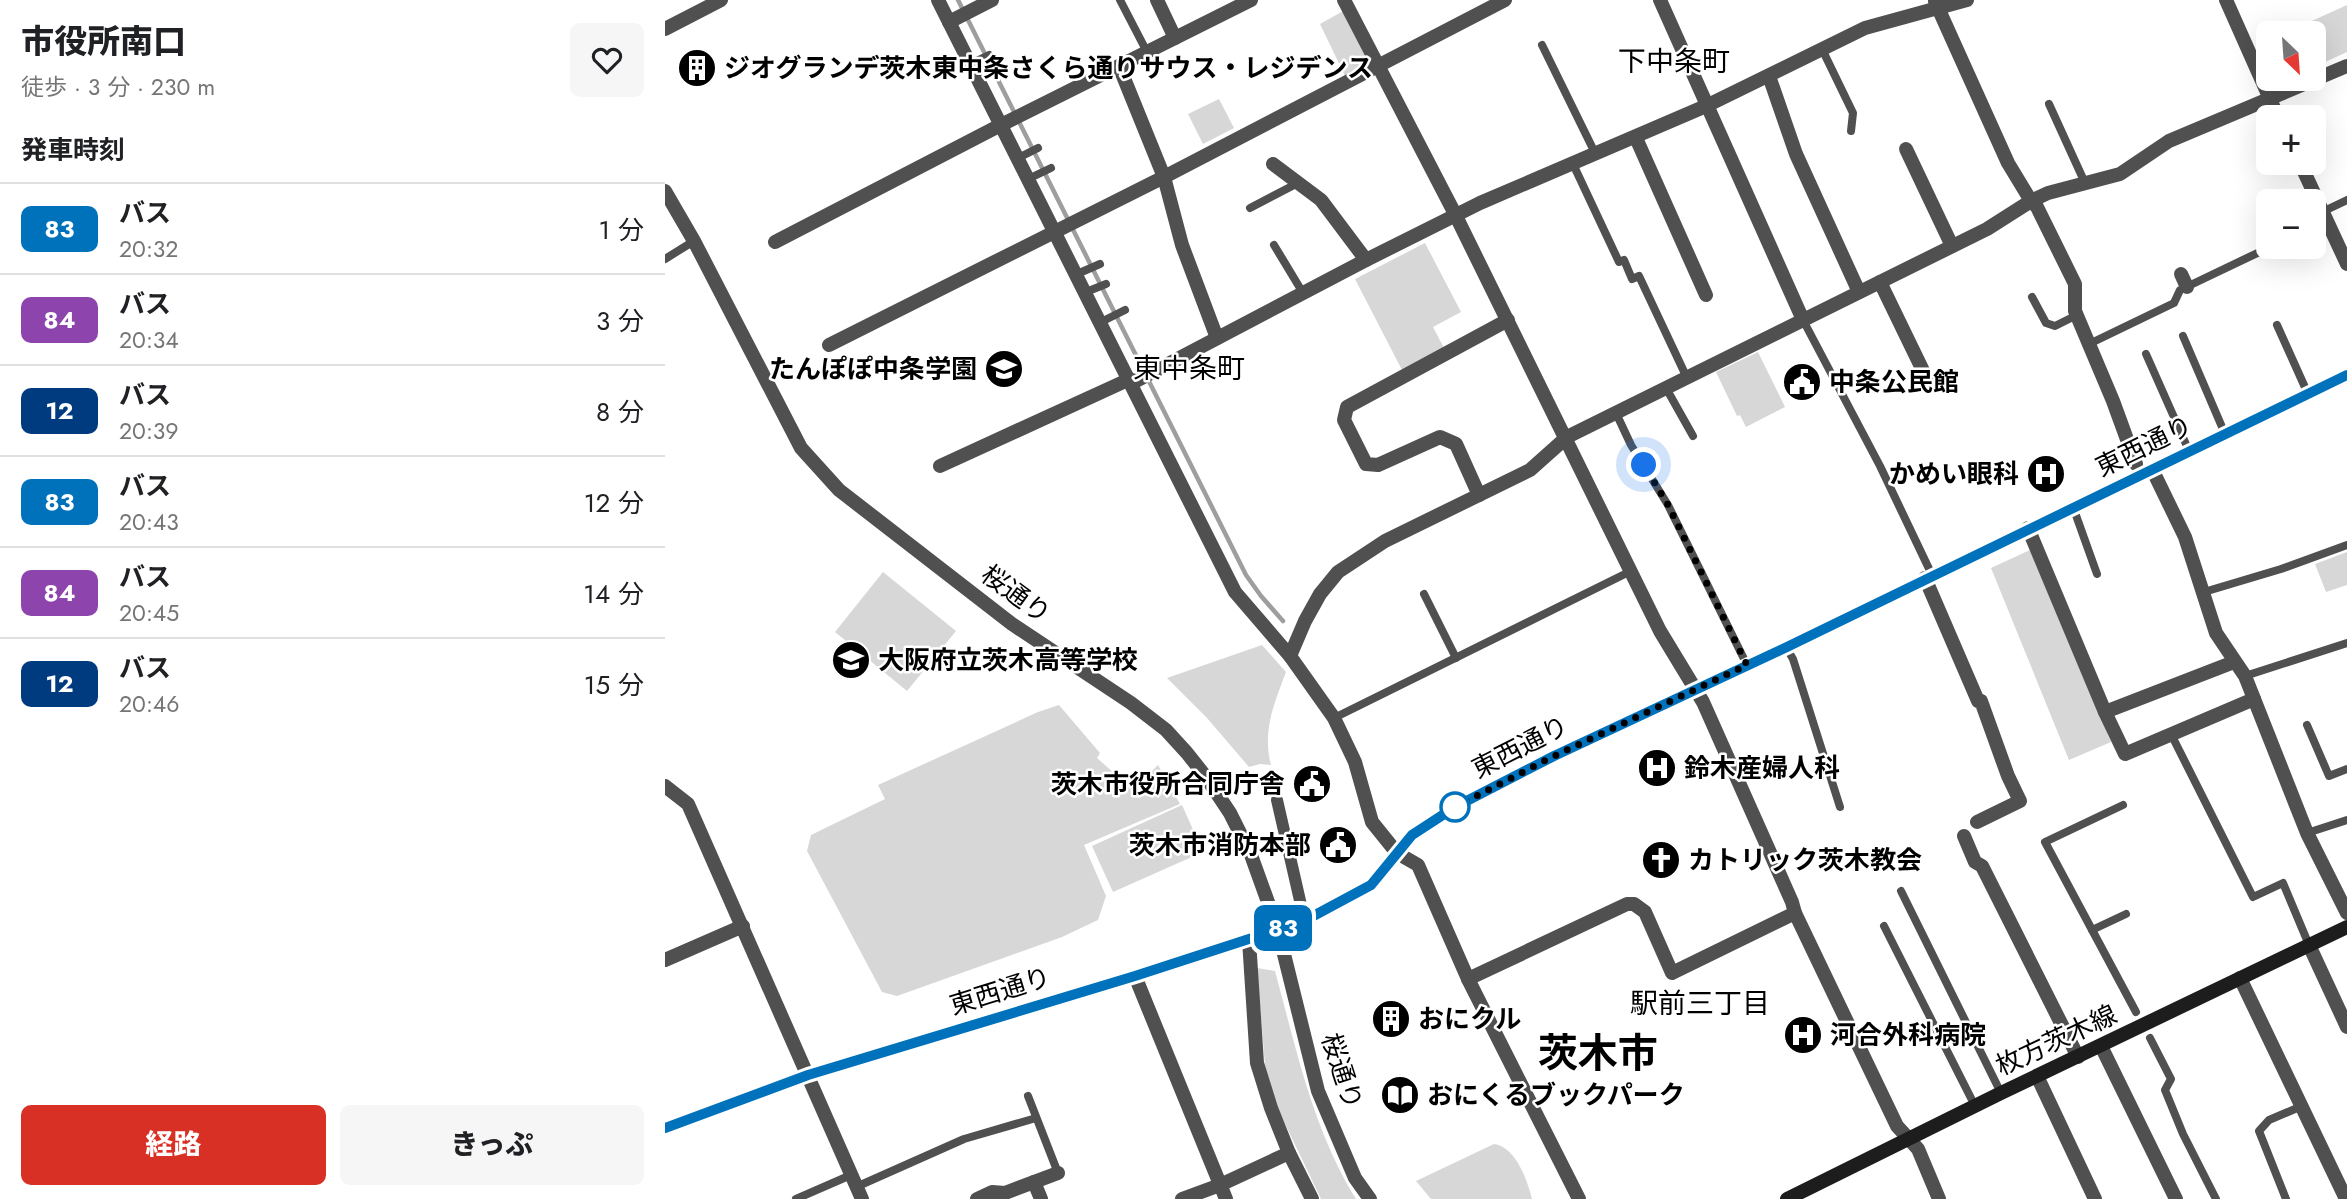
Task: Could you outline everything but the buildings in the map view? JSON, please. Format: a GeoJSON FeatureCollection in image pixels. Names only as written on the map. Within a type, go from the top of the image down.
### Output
{"type":"FeatureCollection","features":[{"type":"Feature","properties":{"kind":"main road","name":"枚方茨木線"},"geometry":{"type":"LineString","coordinates":[[1787,1199],[2347,927]]}},
{"type":"Feature","properties":{"kind":"street"},"geometry":{"type":"LineString","coordinates":[[665,29],[721,0]]}},
{"type":"Feature","properties":{"kind":"street"},"geometry":{"type":"LineString","coordinates":[[938,0],[958,17],[970,64],[1011,120],[1018,158],[1059,229],[1104,321],[1138,378],[1235,592],[1290,656],[1334,718],[1355,762],[1372,822],[1397,853],[1418,865],[1468,979],[1580,1199]]}},
{"type":"Feature","properties":{"kind":"street"},"geometry":{"type":"LineString","coordinates":[[958,17],[992,0]]}},
{"type":"Feature","properties":{"kind":"street"},"geometry":{"type":"LineString","coordinates":[[1157,0],[1175,38]]}},
{"type":"Feature","properties":{"kind":"street"},"geometry":{"type":"LineString","coordinates":[[775,242],[1251,0]]}},
{"type":"Feature","properties":{"kind":"street"},"geometry":{"type":"LineString","coordinates":[[1344,0],[1455,214],[1661,631],[1709,715],[1795,913],[1897,1126],[1918,1149],[1939,1199]]}},
{"type":"Feature","properties":{"kind":"street"},"geometry":{"type":"LineString","coordinates":[[829,345],[1164,177],[1505,0]]}},
{"type":"Feature","properties":{"kind":"street"},"geometry":{"type":"LineString","coordinates":[[1660,0],[1803,320]]}},
{"type":"Feature","properties":{"kind":"street"},"geometry":{"type":"LineString","coordinates":[[940,466],[1138,378],[1455,214],[1636,138],[1865,28],[1936,4],[1967,0]]}},
{"type":"Feature","properties":{"kind":"street"},"geometry":{"type":"LineString","coordinates":[[2226,0],[2272,105]]}},
{"type":"Feature","properties":{"kind":"street"},"geometry":{"type":"LineString","coordinates":[[1936,4],[2008,163],[2037,207],[2075,284],[2077,315],[2136,464]]}},
{"type":"Feature","properties":{"kind":"street"},"geometry":{"type":"LineString","coordinates":[[1119,66],[1164,177],[1182,245],[1217,338]]}},
{"type":"Feature","properties":{"kind":"street"},"geometry":{"type":"LineString","coordinates":[[1290,656],[1320,594],[1338,572],[1385,541],[1530,470],[1567,437],[1987,229],[2031,201],[2048,193],[2120,174],[2169,141],[2347,66]]}},
{"type":"Feature","properties":{"kind":"street"},"geometry":{"type":"LineString","coordinates":[[1769,76],[1796,154],[1859,292]]}},
{"type":"Feature","properties":{"kind":"street"},"geometry":{"type":"LineString","coordinates":[[1636,138],[1706,295]]}},
{"type":"Feature","properties":{"kind":"street"},"geometry":{"type":"LineString","coordinates":[[1906,149],[1952,246]]}},
{"type":"Feature","properties":{"kind":"street"},"geometry":{"type":"LineString","coordinates":[[1273,164],[1321,200],[1366,260]]}},
{"type":"Feature","properties":{"kind":"street","name":"桜通り"},"geometry":{"type":"LineString","coordinates":[[665,191],[694,241],[801,448],[839,489],[1012,624],[1131,703],[1166,730],[1187,753],[1230,813],[1251,855],[1278,930],[1318,1091],[1355,1178],[1370,1199]]}},
{"type":"Feature","properties":{"kind":"street"},"geometry":{"type":"LineString","coordinates":[[2326,228],[2347,264]]}},
{"type":"Feature","properties":{"kind":"street"},"geometry":{"type":"LineString","coordinates":[[1880,282],[1928,382]]}},
{"type":"Feature","properties":{"kind":"street"},"geometry":{"type":"LineString","coordinates":[[1479,495],[1456,444],[1440,437],[1378,465],[1366,464],[1344,420],[1347,407],[1508,320]]}},
{"type":"Feature","properties":{"kind":"street","name":"東西通り"},"geometry":{"type":"LineString","coordinates":[[665,1128],[808,1075],[1135,976],[1304,921],[1371,885],[1412,835],[1455,807],[1554,756],[1786,648],[2347,374]]}},
{"type":"Feature","properties":{"kind":"street"},"geometry":{"type":"LineString","coordinates":[[2152,469],[2185,537],[2216,633],[2245,676],[2307,833],[2347,913]]}},
{"type":"Feature","properties":{"kind":"street"},"geometry":{"type":"LineString","coordinates":[[2028,528],[2125,754],[2254,699]]}},
{"type":"Feature","properties":{"kind":"street"},"geometry":{"type":"LineString","coordinates":[[1929,577],[2020,801],[1977,822]]}},
{"type":"Feature","properties":{"kind":"street"},"geometry":{"type":"LineString","coordinates":[[2105,712],[2234,662]]}},
{"type":"Feature","properties":{"kind":"street"},"geometry":{"type":"LineString","coordinates":[[665,786],[688,804],[856,1187]]}},
{"type":"Feature","properties":{"kind":"street"},"geometry":{"type":"LineString","coordinates":[[1277,800],[1301,905],[1278,930]]}},
{"type":"Feature","properties":{"kind":"street"},"geometry":{"type":"LineString","coordinates":[[1964,836],[1975,862],[1982,866],[2078,1057]]}},
{"type":"Feature","properties":{"kind":"street"},"geometry":{"type":"LineString","coordinates":[[1468,979],[1627,904],[1634,904],[1645,912],[1672,972],[1795,913]]}},
{"type":"Feature","properties":{"kind":"street"},"geometry":{"type":"LineString","coordinates":[[665,960],[743,926]]}},
{"type":"Feature","properties":{"kind":"street"},"geometry":{"type":"LineString","coordinates":[[1249,940],[1257,1063],[1289,1153],[1313,1199]]}},
{"type":"Feature","properties":{"kind":"street"},"geometry":{"type":"LineString","coordinates":[[2309,945],[2347,1027]]}},
{"type":"Feature","properties":{"kind":"street"},"geometry":{"type":"LineString","coordinates":[[1135,976],[1226,1199]]}},
{"type":"Feature","properties":{"kind":"street"},"geometry":{"type":"LineString","coordinates":[[2240,978],[2346,1199]]}},
{"type":"Feature","properties":{"kind":"street"},"geometry":{"type":"LineString","coordinates":[[2101,1046],[2176,1199]]}},
{"type":"Feature","properties":{"kind":"street"},"geometry":{"type":"LineString","coordinates":[[2037,1076],[2095,1199]]}},
{"type":"Feature","properties":{"kind":"street"},"geometry":{"type":"LineString","coordinates":[[1182,1199],[1220,1185],[1289,1153]]}},
{"type":"Feature","properties":{"kind":"street"},"geometry":{"type":"LineString","coordinates":[[977,1199],[992,1192],[1005,1193],[1058,1173]]}},
{"type":"Feature","properties":{"kind":"street"},"geometry":{"type":"LineString","coordinates":[[1034,1182],[1041,1199]]}},
{"type":"Feature","properties":{"kind":"lane"},"geometry":{"type":"LineString","coordinates":[[1121,0],[1147,52]]}},
{"type":"Feature","properties":{"kind":"lane"},"geometry":{"type":"LineString","coordinates":[[1542,46],[1597,155]]}},
{"type":"Feature","properties":{"kind":"lane"},"geometry":{"type":"LineString","coordinates":[[1822,49],[1853,113],[1851,131]]}},
{"type":"Feature","properties":{"kind":"lane"},"geometry":{"type":"LineString","coordinates":[[970,64],[989,55]]}},
{"type":"Feature","properties":{"kind":"lane"},"geometry":{"type":"LineString","coordinates":[[2049,104],[2085,183]]}},
{"type":"Feature","properties":{"kind":"lane"},"geometry":{"type":"LineString","coordinates":[[1018,158],[1038,148]]}},
{"type":"Feature","properties":{"kind":"lane"},"geometry":{"type":"LineString","coordinates":[[1573,164],[1619,262],[1624,260],[1632,279],[1639,276],[1687,378]]}},
{"type":"Feature","properties":{"kind":"lane"},"geometry":{"type":"LineString","coordinates":[[1028,179],[1051,169]]}},
{"type":"Feature","properties":{"kind":"lane"},"geometry":{"type":"LineString","coordinates":[[1250,208],[1298,183]]}},
{"type":"Feature","properties":{"kind":"lane"},"geometry":{"type":"LineString","coordinates":[[2326,215],[2347,200]]}},
{"type":"Feature","properties":{"kind":"lane"},"geometry":{"type":"LineString","coordinates":[[665,259],[694,241]]}},
{"type":"Feature","properties":{"kind":"lane"},"geometry":{"type":"LineString","coordinates":[[1274,245],[1303,293]]}},
{"type":"Feature","properties":{"kind":"lane"},"geometry":{"type":"LineString","coordinates":[[2089,344],[2174,303],[2184,280],[2256,252]]}},
{"type":"Feature","properties":{"kind":"lane"},"geometry":{"type":"LineString","coordinates":[[1081,272],[1098,265]]}},
{"type":"Feature","properties":{"kind":"lane"},"geometry":{"type":"LineString","coordinates":[[1089,290],[1106,284]]}},
{"type":"Feature","properties":{"kind":"lane"},"geometry":{"type":"LineString","coordinates":[[2032,297],[2046,323],[2055,326],[2077,315]]}},
{"type":"Feature","properties":{"kind":"lane"},"geometry":{"type":"LineString","coordinates":[[1104,321],[1123,311]]}},
{"type":"Feature","properties":{"kind":"lane"},"geometry":{"type":"LineString","coordinates":[[1803,320],[1880,466],[1929,577]]}},
{"type":"Feature","properties":{"kind":"lane"},"geometry":{"type":"LineString","coordinates":[[2277,326],[2308,394]]}},
{"type":"Feature","properties":{"kind":"lane"},"geometry":{"type":"LineString","coordinates":[[2183,336],[2225,434]]}},
{"type":"Feature","properties":{"kind":"lane"},"geometry":{"type":"LineString","coordinates":[[2146,354],[2189,451]]}},
{"type":"Feature","properties":{"kind":"lane"},"geometry":{"type":"LineString","coordinates":[[1667,388],[1693,436]]}},
{"type":"Feature","properties":{"kind":"lane"},"geometry":{"type":"LineString","coordinates":[[1616,413],[1668,505],[1747,665]]}},
{"type":"Feature","properties":{"kind":"lane"},"geometry":{"type":"LineString","coordinates":[[2073,507],[2098,574]]}},
{"type":"Feature","properties":{"kind":"lane"},"geometry":{"type":"LineString","coordinates":[[2204,592],[2281,569],[2347,545]]}},
{"type":"Feature","properties":{"kind":"lane"},"geometry":{"type":"LineString","coordinates":[[1334,718],[1631,571]]}},
{"type":"Feature","properties":{"kind":"lane"},"geometry":{"type":"LineString","coordinates":[[1424,594],[1457,658]]}},
{"type":"Feature","properties":{"kind":"lane"},"geometry":{"type":"LineString","coordinates":[[2245,676],[2347,643]]}},
{"type":"Feature","properties":{"kind":"lane"},"geometry":{"type":"LineString","coordinates":[[1786,648],[1793,659],[1840,807]]}},
{"type":"Feature","properties":{"kind":"lane"},"geometry":{"type":"LineString","coordinates":[[2307,725],[2329,776],[2347,769]]}},
{"type":"Feature","properties":{"kind":"lane"},"geometry":{"type":"LineString","coordinates":[[2172,736],[2253,897],[2283,883],[2309,945]]}},
{"type":"Feature","properties":{"kind":"lane"},"geometry":{"type":"LineString","coordinates":[[2123,805],[2045,842],[2136,1012]]}},
{"type":"Feature","properties":{"kind":"lane"},"geometry":{"type":"LineString","coordinates":[[2307,833],[2347,820]]}},
{"type":"Feature","properties":{"kind":"lane"},"geometry":{"type":"LineString","coordinates":[[1901,891],[2001,1093]]}},
{"type":"Feature","properties":{"kind":"lane"},"geometry":{"type":"LineString","coordinates":[[2092,930],[2126,914]]}},
{"type":"Feature","properties":{"kind":"lane"},"geometry":{"type":"LineString","coordinates":[[1884,926],[1975,1106]]}},
{"type":"Feature","properties":{"kind":"lane"},"geometry":{"type":"LineString","coordinates":[[2150,1038],[2171,1079],[2165,1090],[2183,1134],[2216,1199]]}},
{"type":"Feature","properties":{"kind":"lane"},"geometry":{"type":"LineString","coordinates":[[1028,1096],[1058,1173]]}},
{"type":"Feature","properties":{"kind":"lane"},"geometry":{"type":"LineString","coordinates":[[2286,1199],[2259,1131],[2269,1120],[2302,1106]]}},
{"type":"Feature","properties":{"kind":"lane"},"geometry":{"type":"LineString","coordinates":[[796,1199],[856,1187],[964,1139],[1037,1118]]}},
{"type":"Feature","properties":{"kind":"shaded area"},"geometry":{"type":"Polygon","coordinates":[[[2347,5],[2347,52],[2326,62],[2326,21],[2312,21],[2347,5]]]}},
{"type":"Feature","properties":{"kind":"shaded area"},"geometry":{"type":"Polygon","coordinates":[[[1345,10],[1372,65],[1346,78],[1320,24],[1345,10]]]}},
{"type":"Feature","properties":{"kind":"shaded area"},"geometry":{"type":"Polygon","coordinates":[[[1219,99],[1234,128],[1203,144],[1188,114],[1219,99]]]}},
{"type":"Feature","properties":{"kind":"shaded area"},"geometry":{"type":"Polygon","coordinates":[[[1425,243],[1461,312],[1433,327],[1444,348],[1402,370],[1355,279],[1425,243]]]}},
{"type":"Feature","properties":{"kind":"shaded area"},"geometry":{"type":"Polygon","coordinates":[[[1758,352],[1785,407],[1746,427],[1740,415],[1737,416],[1716,372],[1758,352]]]}},
{"type":"Feature","properties":{"kind":"shaded area"},"geometry":{"type":"Polygon","coordinates":[[[2030,550],[2111,742],[2069,760],[1991,568],[2030,550]]]}},
{"type":"Feature","properties":{"kind":"shaded area"},"geometry":{"type":"Polygon","coordinates":[[[2347,552],[2347,585],[2326,592],[2315,564],[2347,552]]]}},
{"type":"Feature","properties":{"kind":"shaded area"},"geometry":{"type":"Polygon","coordinates":[[[883,572],[956,631],[907,691],[835,632],[883,572]]]}},
{"type":"Feature","properties":{"kind":"shaded area"},"geometry":{"type":"Polygon","coordinates":[[[1262,645],[1286,672],[1269,729],[1271,765],[1249,767],[1207,718],[1167,678],[1262,645]]]}},
{"type":"Feature","properties":{"kind":"shaded area"},"geometry":{"type":"Polygon","coordinates":[[[1059,705],[1100,753],[1097,758],[1133,790],[1158,765],[1180,804],[1084,845],[1106,896],[1098,920],[1062,937],[897,996],[882,992],[807,851],[811,835],[885,799],[878,785],[1059,705]]]}},
{"type":"Feature","properties":{"kind":"shaded area"},"geometry":{"type":"Polygon","coordinates":[[[1182,805],[1203,852],[1113,892],[1092,846],[1182,805]]]}},
{"type":"Feature","properties":{"kind":"shaded area"},"geometry":{"type":"Polygon","coordinates":[[[1257,968],[1275,971],[1317,1117],[1341,1173],[1356,1199],[1321,1199],[1277,1107],[1265,1065],[1257,968]]]}},
{"type":"Feature","properties":{"kind":"shaded area"},"geometry":{"type":"Polygon","coordinates":[[[1494,1144],[1502,1146],[1514,1158],[1524,1174],[1532,1199],[1431,1199],[1416,1181],[1494,1144]]]}},
{"type":"Feature","properties":{"kind":"waterway"},"geometry":{"type":"LineString","coordinates":[[958,0],[1246,575],[1283,621]]}},
{"type":"Feature","properties":{"kind":"bus line","name":"83"},"geometry":{"type":"LineString","coordinates":[[665,1128],[808,1075],[1135,976],[1304,921],[1371,885],[1412,835],[1455,807],[1554,756],[1789,646],[2347,375]]}},
{"type":"Feature","properties":{"kind":"place","name":"ジオグランデ茨木東中条さくら通りサウス・レジデンス"},"geometry":{"type":"Point","coordinates":[697,68]}},
{"type":"Feature","properties":{"kind":"place","name":"たんぽぽ中条学園"},"geometry":{"type":"Point","coordinates":[1004,369]}},
{"type":"Feature","properties":{"kind":"place","name":"中条公民館"},"geometry":{"type":"Point","coordinates":[1802,382]}},
{"type":"Feature","properties":{"kind":"place","name":"かめい眼科"},"geometry":{"type":"Point","coordinates":[2046,474]}},
{"type":"Feature","properties":{"kind":"place","name":"大阪府立茨木高等学校"},"geometry":{"type":"Point","coordinates":[851,660]}},
{"type":"Feature","properties":{"kind":"place","name":"鈴木産婦人科"},"geometry":{"type":"Point","coordinates":[1657,768]}},
{"type":"Feature","properties":{"kind":"place","name":"茨木市役所合同庁舎"},"geometry":{"type":"Point","coordinates":[1312,784]}},
{"type":"Feature","properties":{"kind":"place","name":"茨木市消防本部"},"geometry":{"type":"Point","coordinates":[1338,845]}},
{"type":"Feature","properties":{"kind":"place","name":"カトリック茨木教会"},"geometry":{"type":"Point","coordinates":[1661,860]}},
{"type":"Feature","properties":{"kind":"place","name":"おにクル"},"geometry":{"type":"Point","coordinates":[1391,1019]}},
{"type":"Feature","properties":{"kind":"place","name":"河合外科病院"},"geometry":{"type":"Point","coordinates":[1803,1035]}},
{"type":"Feature","properties":{"kind":"place","name":"おにくるブックパーク"},"geometry":{"type":"Point","coordinates":[1400,1095]}},
{"type":"Feature","properties":{"kind":"district","name":"下中条町"},"geometry":{"type":"Point","coordinates":[1674,61]}},
{"type":"Feature","properties":{"kind":"district","name":"東中条町"},"geometry":{"type":"Point","coordinates":[1189,368]}},
{"type":"Feature","properties":{"kind":"district","name":"駅前三丁目"},"geometry":{"type":"Point","coordinates":[1700,1003]}},
{"type":"Feature","properties":{"kind":"district","name":"茨木市"},"geometry":{"type":"Point","coordinates":[1598,1053]}},
{"type":"Feature","properties":{"kind":"route"},"geometry":{"type":"LineString","coordinates":[[1455,807],[1554,756],[1747,665],[1668,505],[1644,465]]}}]}
